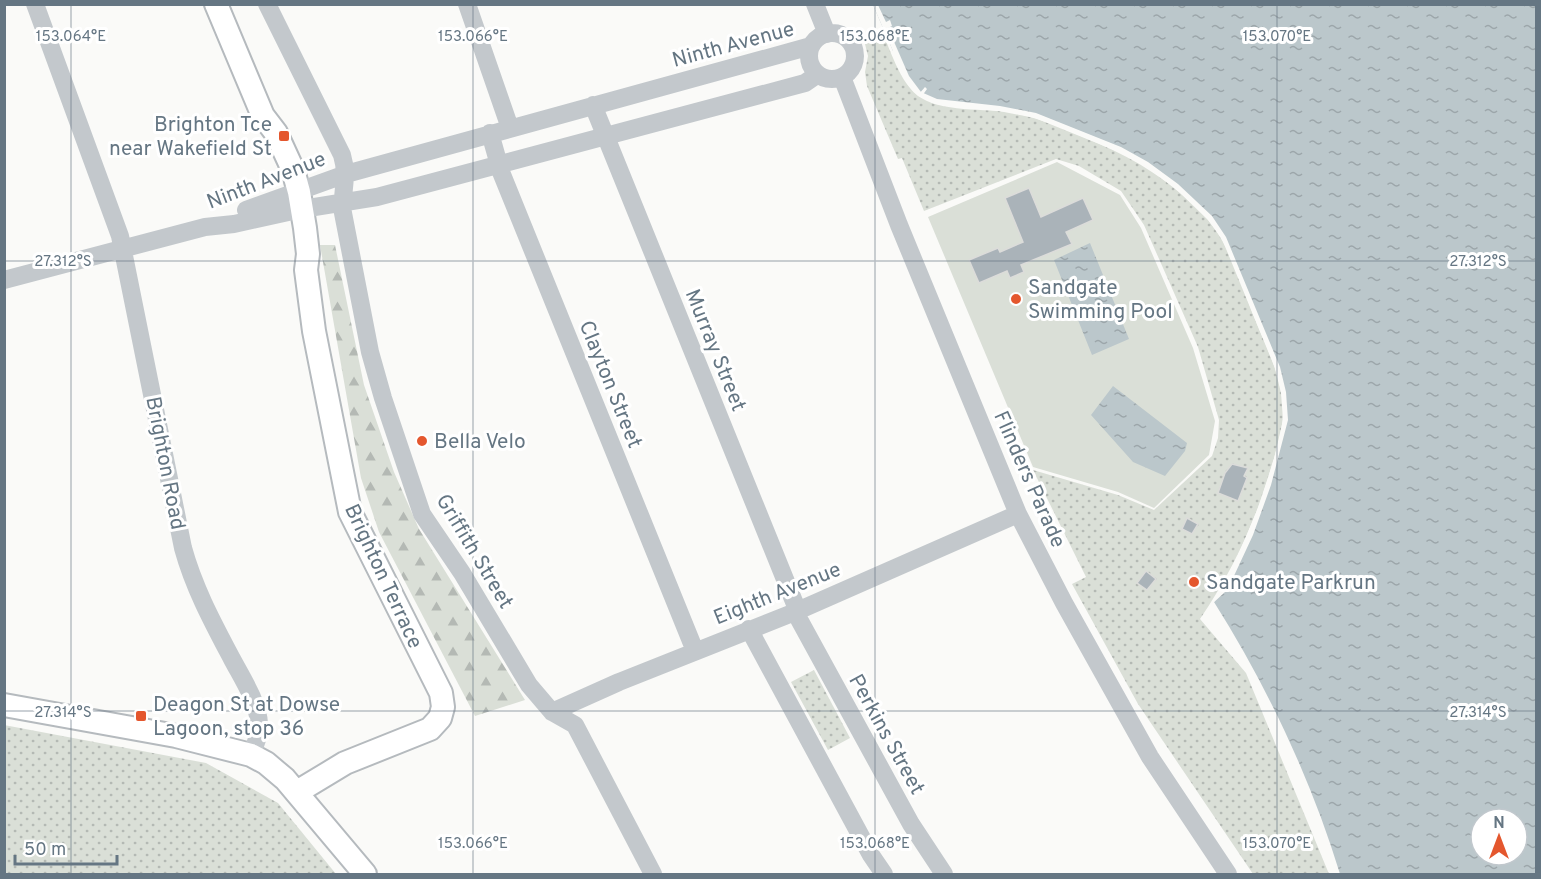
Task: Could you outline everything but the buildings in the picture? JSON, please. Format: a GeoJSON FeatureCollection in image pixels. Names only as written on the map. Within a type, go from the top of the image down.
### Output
{"type":"FeatureCollection","features":[{"type":"Feature","properties":{"kind":"main road","name":"Brighton Terrace"},"geometry":{"type":"LineString","coordinates":[[216,4],[263,116],[280,142],[293,170],[299,255],[306,270],[314,331],[350,512],[441,693],[444,707],[440,718],[430,729],[345,764],[297,792]]}},
{"type":"Feature","properties":{"kind":"main road"},"geometry":{"type":"LineString","coordinates":[[4,705],[176,736],[251,755],[266,763],[297,792],[365,874]]}},
{"type":"Feature","properties":{"kind":"street","name":"Brighton Road"},"geometry":{"type":"LineString","coordinates":[[35,4],[123,249],[190,574],[249,692],[260,724],[258,738],[251,755]]}},
{"type":"Feature","properties":{"kind":"street"},"geometry":{"type":"LineString","coordinates":[[267,4],[342,155],[346,174]]}},
{"type":"Feature","properties":{"kind":"street"},"geometry":{"type":"LineString","coordinates":[[467,4],[510,128]]}},
{"type":"Feature","properties":{"kind":"street"},"geometry":{"type":"LineString","coordinates":[[815,4],[827,34]]}},
{"type":"Feature","properties":{"kind":"street"},"geometry":{"type":"LineString","coordinates":[[827,34],[842,35],[852,45],[855,52],[853,66],[842,77],[830,79],[818,74],[810,61],[812,46],[815,40],[827,34]]}},
{"type":"Feature","properties":{"kind":"street","name":"Ninth Avenue"},"geometry":{"type":"LineString","coordinates":[[295,202],[346,174],[812,46]]}},
{"type":"Feature","properties":{"kind":"street","name":"Ninth Avenue"},"geometry":{"type":"LineString","coordinates":[[4,280],[205,227],[231,215],[295,202],[342,202],[377,197],[806,83],[818,74]]}},
{"type":"Feature","properties":{"kind":"street","name":"Flinders Parade"},"geometry":{"type":"LineString","coordinates":[[842,77],[907,245],[1018,514],[1150,757],[1228,874]]}},
{"type":"Feature","properties":{"kind":"street","name":"Murray Street"},"geometry":{"type":"LineString","coordinates":[[593,105],[795,604],[795,612]]}},
{"type":"Feature","properties":{"kind":"street","name":"Clayton Street"},"geometry":{"type":"LineString","coordinates":[[490,133],[499,165],[695,651]]}},
{"type":"Feature","properties":{"kind":"street","name":"Griffith Street"},"geometry":{"type":"LineString","coordinates":[[346,174],[342,202],[370,352],[422,514],[462,573],[529,685],[552,712],[575,725],[653,874]]}},
{"type":"Feature","properties":{"kind":"street","name":"Eighth Avenue"},"geometry":{"type":"LineString","coordinates":[[552,712],[695,651],[795,612],[1018,514]]}},
{"type":"Feature","properties":{"kind":"street","name":"Perkins Street"},"geometry":{"type":"LineString","coordinates":[[795,612],[911,825],[944,874]]}},
{"type":"Feature","properties":{"kind":"street"},"geometry":{"type":"LineString","coordinates":[[749,629],[871,855],[884,874]]}},
{"type":"Feature","properties":{"kind":"green space"},"geometry":{"type":"Polygon","coordinates":[[[884,36],[906,83],[911,90],[926,101],[950,107],[1022,115],[1052,124],[1105,147],[1134,161],[1173,187],[1205,217],[1222,240],[1273,364],[1282,395],[1283,414],[1276,453],[1250,528],[1232,565],[1200,619],[1246,673],[1329,874],[1253,874],[1138,704],[1072,584],[1086,577],[1033,470],[1118,495],[1154,510],[1212,456],[1218,438],[1219,420],[1198,347],[1144,225],[1121,191],[1079,166],[1056,159],[924,211],[902,158],[898,159],[867,86],[865,72],[868,56],[865,44],[884,36]]]}},
{"type":"Feature","properties":{"kind":"green space","name":"Sandgate Swimming Pool"},"geometry":{"type":"Polygon","coordinates":[[[1057,162],[1120,195],[1141,228],[1193,348],[1215,421],[1209,455],[1154,508],[1118,492],[1033,467],[928,217],[1057,162]]]}},
{"type":"Feature","properties":{"kind":"green space"},"geometry":{"type":"Polygon","coordinates":[[[320,245],[335,245],[364,385],[394,472],[419,529],[525,700],[475,716],[379,532],[361,478],[320,245]]]}},
{"type":"Feature","properties":{"kind":"green space"},"geometry":{"type":"Polygon","coordinates":[[[814,670],[850,738],[828,750],[791,682],[814,670]]]}},
{"type":"Feature","properties":{"kind":"green space"},"geometry":{"type":"Polygon","coordinates":[[[4,725],[206,763],[278,803],[336,874],[5,874],[4,725]]]}},
{"type":"Feature","properties":{"kind":"water"},"geometry":{"type":"Polygon","coordinates":[[[873,5],[1536,5],[1536,874],[1340,874],[1316,803],[1286,734],[1252,667],[1214,602],[1239,559],[1269,484],[1285,420],[1281,380],[1229,250],[1217,227],[1176,187],[1133,157],[1053,122],[1018,112],[945,104],[922,96],[927,89],[925,87],[919,94],[893,51],[873,5]]]}},
{"type":"Feature","properties":{"kind":"water"},"geometry":{"type":"Polygon","coordinates":[[[1090,243],[1129,339],[1092,355],[1054,260],[1090,243]]]}},
{"type":"Feature","properties":{"kind":"water"},"geometry":{"type":"Polygon","coordinates":[[[1113,386],[1187,443],[1185,451],[1165,476],[1133,462],[1091,415],[1113,386]]]}},
{"type":"Feature","properties":{"kind":"pier"},"geometry":{"type":"Polygon","coordinates":[[[873,5],[878,5],[886,22],[890,20],[892,26],[888,28],[909,76],[921,92],[937,99],[1000,106],[1036,113],[1121,147],[1148,162],[1178,184],[1212,216],[1226,237],[1280,367],[1286,392],[1288,420],[1271,485],[1253,535],[1225,592],[1212,604],[1237,558],[1258,508],[1274,459],[1283,420],[1281,393],[1275,368],[1222,239],[1208,220],[1175,188],[1145,166],[1119,152],[1035,118],[999,111],[935,104],[918,96],[908,85],[891,52],[893,51],[873,5]]]}},
{"type":"Feature","properties":{"kind":"place","name":"Brighton Tce near Wakefield St"},"geometry":{"type":"Point","coordinates":[284,136]}},
{"type":"Feature","properties":{"kind":"place","name":"Sandgate Swimming Pool"},"geometry":{"type":"Point","coordinates":[1016,299]}},
{"type":"Feature","properties":{"kind":"place","name":"Bella Velo"},"geometry":{"type":"Point","coordinates":[422,441]}},
{"type":"Feature","properties":{"kind":"place","name":"Sandgate Parkrun"},"geometry":{"type":"Point","coordinates":[1194,582]}},
{"type":"Feature","properties":{"kind":"place","name":"Deagon St at Dowse Lagoon, stop 36"},"geometry":{"type":"Point","coordinates":[141,716]}}]}
